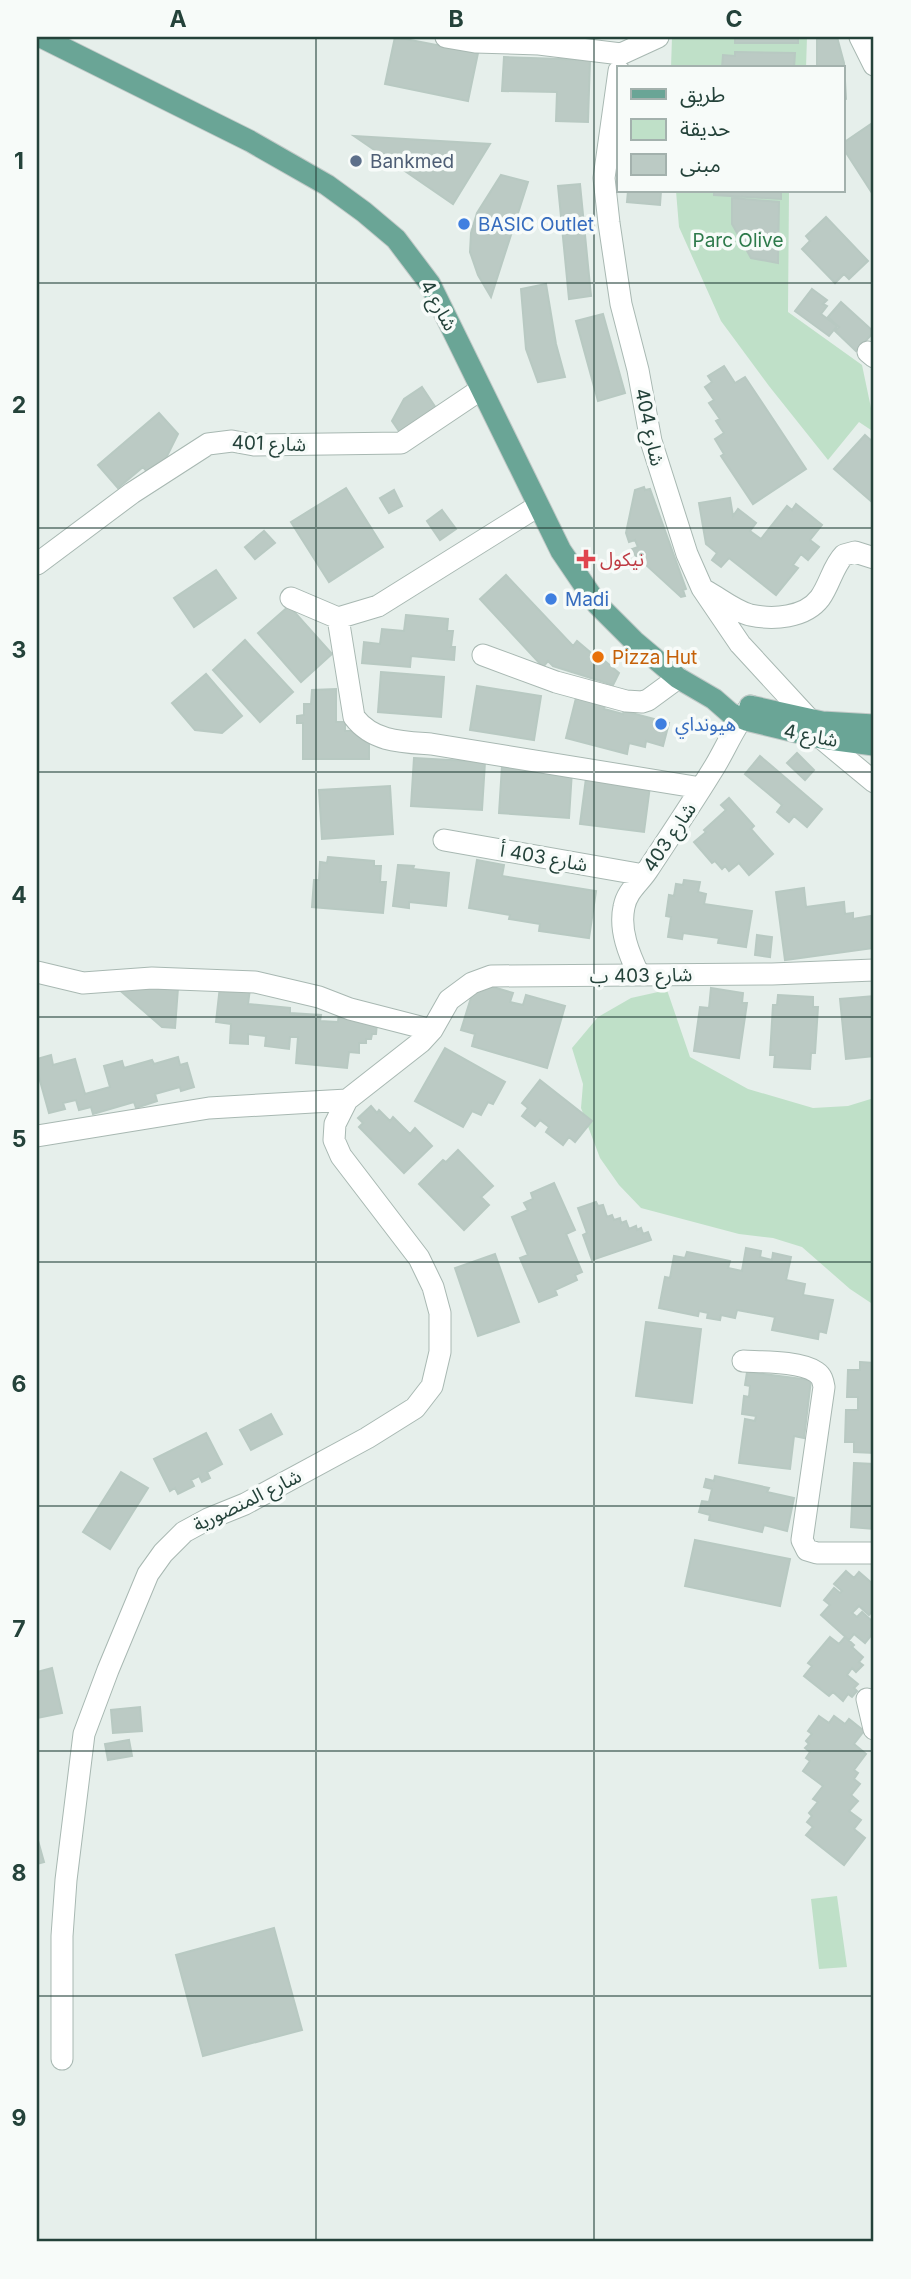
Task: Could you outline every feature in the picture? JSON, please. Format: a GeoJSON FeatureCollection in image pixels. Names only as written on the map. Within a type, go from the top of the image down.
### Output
{"type":"FeatureCollection","features":[{"type":"Feature","properties":{"kind":"main road","name":"شارع 4"},"geometry":{"type":"LineString","coordinates":[[40,37],[250,141],[327,185],[396,239],[430,284],[561,551],[597,604],[634,641],[678,678],[714,699],[730,713],[746,712],[783,730],[815,729],[871,739]]}},
{"type":"Feature","properties":{"kind":"street"},"geometry":{"type":"LineString","coordinates":[[446,37],[475,42],[539,44],[620,65],[659,37]]}},
{"type":"Feature","properties":{"kind":"street"},"geometry":{"type":"LineString","coordinates":[[860,37],[874,65]]}},
{"type":"Feature","properties":{"kind":"street","name":"شارع 404"},"geometry":{"type":"LineString","coordinates":[[617,86],[604,178],[621,304],[638,370],[654,456],[687,554],[702,588],[740,644],[815,729],[874,782]]}},
{"type":"Feature","properties":{"kind":"street","name":"شارع 401"},"geometry":{"type":"LineString","coordinates":[[37,564],[132,493],[208,444],[232,441],[254,445],[401,443],[481,390]]}},
{"type":"Feature","properties":{"kind":"street"},"geometry":{"type":"LineString","coordinates":[[291,598],[338,618],[379,606],[538,506]]}},
{"type":"Feature","properties":{"kind":"street"},"geometry":{"type":"LineString","coordinates":[[702,588],[748,614],[780,618],[813,606],[844,555],[855,552],[874,558]]}},
{"type":"Feature","properties":{"kind":"street"},"geometry":{"type":"LineString","coordinates":[[338,618],[354,717],[359,724],[376,735],[393,742],[431,744],[701,788]]}},
{"type":"Feature","properties":{"kind":"street"},"geometry":{"type":"LineString","coordinates":[[483,655],[556,682],[626,701],[648,700],[678,678]]}},
{"type":"Feature","properties":{"kind":"street","name":"شارع 403"},"geometry":{"type":"LineString","coordinates":[[639,975],[626,945],[624,907],[630,891],[644,875],[701,788],[746,712]]}},
{"type":"Feature","properties":{"kind":"street","name":"شارع 403 أ"},"geometry":{"type":"LineString","coordinates":[[444,840],[644,875]]}},
{"type":"Feature","properties":{"kind":"street","name":"شارع 403 ب"},"geometry":{"type":"LineString","coordinates":[[432,1030],[449,1000],[472,983],[491,976],[786,974],[874,970]]}},
{"type":"Feature","properties":{"kind":"street"},"geometry":{"type":"LineString","coordinates":[[37,972],[83,983],[152,978],[255,982],[319,997],[350,1009],[432,1030],[421,1042],[346,1100],[209,1108],[37,1136]]}},
{"type":"Feature","properties":{"kind":"street","name":"شارع المنصورية"},"geometry":{"type":"LineString","coordinates":[[62,2059],[62,1936],[84,1734],[148,1574],[163,1553],[184,1532],[245,1504],[367,1438],[415,1408],[432,1386],[440,1352],[440,1313],[433,1287],[419,1258],[341,1156],[334,1140],[335,1124],[346,1100]]}},
{"type":"Feature","properties":{"kind":"street"},"geometry":{"type":"LineString","coordinates":[[743,1360],[790,1365],[815,1371],[822,1378],[824,1387],[802,1540],[807,1550],[817,1553],[874,1553]]}},
{"type":"Feature","properties":{"kind":"street"},"geometry":{"type":"LineString","coordinates":[[867,1699],[874,1729]]}},
{"type":"Feature","properties":{"kind":"green space"},"geometry":{"type":"Polygon","coordinates":[[[672,37],[807,37],[806,66],[671,66],[672,37]]]}},
{"type":"Feature","properties":{"kind":"green space","name":"Parc Olive"},"geometry":{"type":"Polygon","coordinates":[[[676,192],[789,192],[788,312],[862,365],[871,408],[874,411],[874,432],[859,422],[828,460],[721,321],[679,227],[676,192]]]}},
{"type":"Feature","properties":{"kind":"green space"},"geometry":{"type":"Polygon","coordinates":[[[667,990],[690,1057],[748,1089],[813,1108],[848,1106],[874,1098],[874,1305],[850,1289],[802,1247],[773,1238],[739,1234],[641,1208],[619,1185],[600,1158],[581,1108],[583,1084],[572,1048],[598,1017],[631,998],[667,990]]]}},
{"type":"Feature","properties":{"kind":"green space"},"geometry":{"type":"Polygon","coordinates":[[[837,1896],[847,1967],[819,1969],[811,1899],[837,1896]]]}},
{"type":"Feature","properties":{"kind":"building"},"geometry":{"type":"Polygon","coordinates":[[[395,37],[478,53],[468,101],[385,84],[395,37]]]}},
{"type":"Feature","properties":{"kind":"building"},"geometry":{"type":"Polygon","coordinates":[[[735,37],[798,37],[798,43],[735,43],[735,37]]]}},
{"type":"Feature","properties":{"kind":"building"},"geometry":{"type":"Polygon","coordinates":[[[817,37],[837,37],[844,63],[846,99],[844,100],[844,66],[817,66],[817,37]]]}},
{"type":"Feature","properties":{"kind":"building"},"geometry":{"type":"Polygon","coordinates":[[[735,52],[795,53],[794,66],[722,66],[723,55],[735,56],[735,52]]]}},
{"type":"Feature","properties":{"kind":"building"},"geometry":{"type":"Polygon","coordinates":[[[504,57],[590,60],[588,122],[556,121],[557,92],[502,91],[504,57]]]}},
{"type":"Feature","properties":{"kind":"building"},"geometry":{"type":"Polygon","coordinates":[[[874,122],[874,196],[844,150],[844,142],[874,122]]]}},
{"type":"Feature","properties":{"kind":"building"},"geometry":{"type":"Polygon","coordinates":[[[354,136],[490,144],[453,204],[354,136]]]}},
{"type":"Feature","properties":{"kind":"building"},"geometry":{"type":"Polygon","coordinates":[[[501,175],[528,182],[491,297],[478,275],[470,252],[471,233],[477,213],[501,175]]]}},
{"type":"Feature","properties":{"kind":"building"},"geometry":{"type":"Polygon","coordinates":[[[580,184],[591,296],[569,299],[558,186],[580,184]]]}},
{"type":"Feature","properties":{"kind":"building"},"geometry":{"type":"Polygon","coordinates":[[[628,192],[661,192],[660,205],[627,202],[628,192]]]}},
{"type":"Feature","properties":{"kind":"building"},"geometry":{"type":"Polygon","coordinates":[[[714,192],[781,192],[781,199],[714,195],[714,192]]]}},
{"type":"Feature","properties":{"kind":"building"},"geometry":{"type":"Polygon","coordinates":[[[732,198],[779,202],[778,263],[751,258],[732,224],[732,198]]]}},
{"type":"Feature","properties":{"kind":"building"},"geometry":{"type":"Polygon","coordinates":[[[826,217],[868,261],[849,279],[844,274],[835,283],[802,249],[810,241],[806,236],[826,217]]]}},
{"type":"Feature","properties":{"kind":"building"},"geometry":{"type":"Polygon","coordinates":[[[546,284],[556,344],[565,377],[538,382],[526,349],[521,289],[546,284]]]}},
{"type":"Feature","properties":{"kind":"building"},"geometry":{"type":"Polygon","coordinates":[[[812,289],[827,300],[823,304],[827,306],[821,314],[837,326],[829,336],[795,311],[812,289]]]}},
{"type":"Feature","properties":{"kind":"building"},"geometry":{"type":"Polygon","coordinates":[[[841,302],[874,332],[856,351],[835,331],[839,327],[828,317],[841,302]]]}},
{"type":"Feature","properties":{"kind":"building"},"geometry":{"type":"Polygon","coordinates":[[[603,314],[625,393],[598,401],[576,321],[603,314]]]}},
{"type":"Feature","properties":{"kind":"building"},"geometry":{"type":"Polygon","coordinates":[[[724,366],[735,383],[745,377],[806,469],[753,504],[721,456],[724,454],[715,439],[724,433],[716,421],[720,419],[709,403],[714,400],[705,387],[712,382],[708,376],[724,366]]]}},
{"type":"Feature","properties":{"kind":"building"},"geometry":{"type":"Polygon","coordinates":[[[422,387],[436,408],[401,434],[392,421],[404,399],[422,387]]]}},
{"type":"Feature","properties":{"kind":"building"},"geometry":{"type":"Polygon","coordinates":[[[159,413],[178,434],[164,462],[149,474],[143,467],[118,488],[98,465],[159,413]]]}},
{"type":"Feature","properties":{"kind":"building"},"geometry":{"type":"Polygon","coordinates":[[[865,435],[874,443],[872,502],[834,469],[865,435]]]}},
{"type":"Feature","properties":{"kind":"building"},"geometry":{"type":"Polygon","coordinates":[[[644,487],[645,490],[650,489],[686,589],[683,590],[685,596],[681,597],[634,554],[632,549],[638,547],[635,540],[629,542],[626,533],[635,490],[644,487]]]}},
{"type":"Feature","properties":{"kind":"building"},"geometry":{"type":"Polygon","coordinates":[[[346,488],[383,547],[329,582],[291,522],[346,488]]]}},
{"type":"Feature","properties":{"kind":"building"},"geometry":{"type":"Polygon","coordinates":[[[394,490],[402,506],[389,513],[380,498],[394,490]]]}},
{"type":"Feature","properties":{"kind":"building"},"geometry":{"type":"Polygon","coordinates":[[[730,498],[733,516],[738,509],[756,523],[750,531],[761,539],[787,506],[792,510],[796,504],[822,525],[810,540],[819,547],[808,560],[801,554],[793,565],[798,568],[776,595],[729,558],[721,567],[712,560],[717,553],[706,544],[699,503],[730,498]]]}},
{"type":"Feature","properties":{"kind":"building"},"geometry":{"type":"Polygon","coordinates":[[[442,510],[456,529],[440,540],[427,521],[442,510]]]}},
{"type":"Feature","properties":{"kind":"building"},"geometry":{"type":"Polygon","coordinates":[[[264,531],[275,543],[255,559],[245,547],[264,531]]]}},
{"type":"Feature","properties":{"kind":"building"},"geometry":{"type":"Polygon","coordinates":[[[216,570],[236,598],[194,627],[174,598],[216,570]]]}},
{"type":"Feature","properties":{"kind":"building"},"geometry":{"type":"Polygon","coordinates":[[[506,575],[573,646],[577,641],[619,673],[613,685],[553,666],[548,661],[543,667],[480,599],[506,575]]]}},
{"type":"Feature","properties":{"kind":"building"},"geometry":{"type":"Polygon","coordinates":[[[289,606],[332,654],[301,682],[258,633],[289,606]]]}},
{"type":"Feature","properties":{"kind":"building"},"geometry":{"type":"Polygon","coordinates":[[[406,615],[448,619],[447,631],[453,631],[451,647],[455,647],[454,660],[411,656],[410,667],[362,663],[364,642],[380,644],[382,629],[404,631],[406,615]]]}},
{"type":"Feature","properties":{"kind":"building"},"geometry":{"type":"Polygon","coordinates":[[[245,640],[293,692],[260,722],[213,670],[245,640]]]}},
{"type":"Feature","properties":{"kind":"building"},"geometry":{"type":"Polygon","coordinates":[[[381,672],[444,677],[441,717],[378,712],[381,672]]]}},
{"type":"Feature","properties":{"kind":"building"},"geometry":{"type":"Polygon","coordinates":[[[206,674],[242,716],[222,733],[195,730],[172,703],[206,674]]]}},
{"type":"Feature","properties":{"kind":"building"},"geometry":{"type":"Polygon","coordinates":[[[477,686],[541,696],[534,740],[470,730],[477,686]]]}},
{"type":"Feature","properties":{"kind":"building"},"geometry":{"type":"Polygon","coordinates":[[[336,689],[336,722],[345,722],[345,731],[358,731],[358,736],[369,736],[369,759],[303,759],[303,723],[297,723],[297,716],[304,715],[304,704],[311,704],[312,690],[336,689]]]}},
{"type":"Feature","properties":{"kind":"building"},"geometry":{"type":"Polygon","coordinates":[[[576,698],[605,706],[604,709],[623,714],[624,711],[669,723],[663,746],[646,741],[645,747],[629,743],[627,754],[566,738],[576,698]]]}},
{"type":"Feature","properties":{"kind":"building"},"geometry":{"type":"Polygon","coordinates":[[[797,753],[814,770],[805,780],[787,763],[797,753]]]}},
{"type":"Feature","properties":{"kind":"building"},"geometry":{"type":"Polygon","coordinates":[[[760,756],[822,809],[807,827],[794,816],[789,822],[777,812],[782,805],[745,774],[760,756]]]}},
{"type":"Feature","properties":{"kind":"building"},"geometry":{"type":"Polygon","coordinates":[[[414,758],[485,762],[482,810],[411,806],[414,758]]]}},
{"type":"Feature","properties":{"kind":"building"},"geometry":{"type":"Polygon","coordinates":[[[502,766],[572,771],[569,818],[499,813],[502,766]]]}},
{"type":"Feature","properties":{"kind":"building"},"geometry":{"type":"Polygon","coordinates":[[[586,778],[650,786],[644,832],[580,824],[586,778]]]}},
{"type":"Feature","properties":{"kind":"building"},"geometry":{"type":"Polygon","coordinates":[[[390,786],[393,834],[322,839],[319,790],[390,786]]]}},
{"type":"Feature","properties":{"kind":"building"},"geometry":{"type":"Polygon","coordinates":[[[729,798],[754,826],[751,829],[773,854],[749,875],[739,863],[729,871],[725,866],[722,869],[715,861],[712,863],[694,842],[726,810],[721,805],[729,798]]]}},
{"type":"Feature","properties":{"kind":"building"},"geometry":{"type":"Polygon","coordinates":[[[328,857],[374,861],[374,866],[381,866],[380,882],[386,882],[383,913],[312,907],[314,880],[319,880],[320,862],[327,863],[328,857]]]}},
{"type":"Feature","properties":{"kind":"building"},"geometry":{"type":"Polygon","coordinates":[[[477,860],[504,865],[502,876],[596,891],[589,938],[539,931],[540,924],[509,919],[510,915],[469,908],[477,860]]]}},
{"type":"Feature","properties":{"kind":"building"},"geometry":{"type":"Polygon","coordinates":[[[398,865],[449,873],[446,906],[409,902],[409,908],[393,906],[398,865]]]}},
{"type":"Feature","properties":{"kind":"building"},"geometry":{"type":"Polygon","coordinates":[[[684,880],[700,882],[698,892],[706,894],[704,904],[752,911],[746,947],[718,943],[719,938],[683,933],[682,939],[668,937],[671,917],[666,916],[669,895],[674,896],[676,884],[683,885],[684,880]]]}},
{"type":"Feature","properties":{"kind":"building"},"geometry":{"type":"Polygon","coordinates":[[[804,888],[806,907],[844,902],[845,914],[853,913],[853,919],[871,916],[874,948],[785,960],[776,892],[804,888]]]}},
{"type":"Feature","properties":{"kind":"building"},"geometry":{"type":"Polygon","coordinates":[[[757,935],[772,937],[770,957],[755,955],[757,935]]]}},
{"type":"Feature","properties":{"kind":"building"},"geometry":{"type":"Polygon","coordinates":[[[480,983],[513,993],[510,1002],[523,1005],[526,995],[565,1006],[547,1068],[472,1046],[475,1034],[461,1030],[474,988],[480,983]]]}},
{"type":"Feature","properties":{"kind":"building"},"geometry":{"type":"Polygon","coordinates":[[[115,986],[178,988],[175,1028],[162,1027],[115,986]]]}},
{"type":"Feature","properties":{"kind":"building"},"geometry":{"type":"Polygon","coordinates":[[[220,986],[250,989],[248,1004],[290,1008],[290,1013],[321,1015],[320,1021],[338,1022],[339,1013],[377,1022],[376,1034],[372,1034],[371,1039],[366,1039],[366,1043],[359,1043],[359,1053],[349,1052],[347,1068],[296,1063],[298,1037],[290,1037],[289,1049],[265,1046],[266,1036],[248,1034],[248,1044],[230,1043],[231,1024],[216,1022],[220,986]]]}},
{"type":"Feature","properties":{"kind":"building"},"geometry":{"type":"Polygon","coordinates":[[[711,988],[743,993],[742,1003],[747,1003],[739,1058],[694,1051],[700,1007],[709,1008],[711,988]]]}},
{"type":"Feature","properties":{"kind":"building"},"geometry":{"type":"Polygon","coordinates":[[[778,995],[813,997],[813,1007],[818,1007],[815,1053],[811,1053],[810,1069],[774,1067],[775,1055],[770,1055],[773,1005],[777,1005],[778,995]]]}},
{"type":"Feature","properties":{"kind":"building"},"geometry":{"type":"Polygon","coordinates":[[[874,996],[874,1056],[846,1059],[840,999],[874,996]]]}},
{"type":"Feature","properties":{"kind":"building"},"geometry":{"type":"Polygon","coordinates":[[[445,1048],[505,1082],[493,1104],[488,1102],[481,1115],[472,1111],[463,1127],[415,1101],[445,1048]]]}},
{"type":"Feature","properties":{"kind":"building"},"geometry":{"type":"Polygon","coordinates":[[[51,1055],[53,1065],[75,1059],[85,1094],[110,1087],[104,1066],[122,1061],[124,1068],[152,1060],[154,1064],[178,1057],[180,1065],[187,1063],[194,1087],[181,1091],[180,1087],[155,1094],[157,1101],[136,1108],[134,1102],[93,1114],[91,1107],[79,1110],[76,1100],[63,1103],[65,1109],[49,1113],[37,1070],[37,1059],[51,1055]]]}},
{"type":"Feature","properties":{"kind":"building"},"geometry":{"type":"Polygon","coordinates":[[[540,1080],[592,1121],[575,1142],[569,1137],[563,1145],[546,1132],[549,1127],[540,1120],[535,1126],[522,1116],[528,1108],[522,1103],[540,1080]]]}},
{"type":"Feature","properties":{"kind":"building"},"geometry":{"type":"Polygon","coordinates":[[[371,1106],[390,1121],[393,1117],[410,1134],[415,1128],[432,1146],[404,1173],[359,1127],[363,1123],[358,1118],[371,1106]]]}},
{"type":"Feature","properties":{"kind":"building"},"geometry":{"type":"Polygon","coordinates":[[[458,1150],[493,1186],[481,1197],[489,1205],[464,1230],[419,1184],[443,1160],[446,1162],[458,1150]]]}},
{"type":"Feature","properties":{"kind":"building"},"geometry":{"type":"Polygon","coordinates":[[[554,1183],[575,1230],[566,1234],[582,1272],[575,1275],[577,1280],[555,1290],[557,1295],[539,1302],[520,1258],[528,1255],[512,1217],[528,1210],[524,1203],[533,1199],[531,1193],[554,1183]]]}},
{"type":"Feature","properties":{"kind":"building"},"geometry":{"type":"Polygon","coordinates":[[[596,1202],[598,1206],[603,1205],[607,1217],[612,1215],[614,1220],[620,1218],[621,1223],[626,1221],[629,1229],[636,1226],[637,1230],[641,1228],[643,1234],[648,1232],[651,1240],[592,1260],[583,1235],[587,1233],[578,1208],[596,1202]]]}},
{"type":"Feature","properties":{"kind":"building"},"geometry":{"type":"Polygon","coordinates":[[[746,1248],[761,1251],[760,1257],[772,1260],[773,1253],[791,1257],[786,1280],[805,1284],[803,1295],[833,1300],[826,1333],[819,1331],[818,1339],[772,1330],[775,1317],[737,1310],[735,1318],[721,1315],[720,1320],[707,1318],[708,1313],[699,1311],[698,1316],[659,1308],[665,1277],[670,1278],[674,1256],[685,1258],[687,1252],[730,1261],[728,1268],[742,1271],[746,1248]]]}},
{"type":"Feature","properties":{"kind":"building"},"geometry":{"type":"Polygon","coordinates":[[[495,1254],[519,1322],[478,1336],[455,1268],[495,1254]]]}},
{"type":"Feature","properties":{"kind":"building"},"geometry":{"type":"Polygon","coordinates":[[[646,1322],[701,1329],[692,1403],[636,1396],[646,1322]]]}},
{"type":"Feature","properties":{"kind":"building"},"geometry":{"type":"Polygon","coordinates":[[[860,1362],[874,1363],[874,1453],[854,1452],[854,1442],[845,1442],[846,1410],[858,1410],[858,1397],[847,1397],[848,1370],[860,1370],[860,1362]]]}},
{"type":"Feature","properties":{"kind":"building"},"geometry":{"type":"Polygon","coordinates":[[[747,1372],[811,1380],[804,1438],[794,1436],[790,1469],[739,1463],[745,1419],[755,1421],[756,1416],[742,1414],[744,1396],[749,1397],[750,1386],[745,1385],[747,1372]]]}},
{"type":"Feature","properties":{"kind":"building"},"geometry":{"type":"Polygon","coordinates":[[[271,1414],[282,1434],[251,1450],[240,1430],[271,1414]]]}},
{"type":"Feature","properties":{"kind":"building"},"geometry":{"type":"Polygon","coordinates":[[[206,1433],[222,1464],[207,1472],[210,1478],[202,1482],[199,1476],[191,1480],[194,1486],[178,1494],[175,1488],[170,1491],[154,1459],[206,1433]]]}},
{"type":"Feature","properties":{"kind":"building"},"geometry":{"type":"Polygon","coordinates":[[[854,1463],[874,1464],[874,1529],[851,1527],[854,1463]]]}},
{"type":"Feature","properties":{"kind":"building"},"geometry":{"type":"Polygon","coordinates":[[[121,1472],[148,1488],[110,1549],[83,1532],[121,1472]]]}},
{"type":"Feature","properties":{"kind":"building"},"geometry":{"type":"Polygon","coordinates":[[[715,1476],[769,1488],[767,1492],[794,1498],[787,1531],[764,1525],[762,1532],[709,1520],[710,1515],[699,1512],[702,1501],[709,1502],[712,1489],[704,1487],[706,1479],[714,1481],[715,1476]]]}},
{"type":"Feature","properties":{"kind":"building"},"geometry":{"type":"Polygon","coordinates":[[[695,1540],[790,1559],[780,1606],[685,1586],[695,1540]]]}},
{"type":"Feature","properties":{"kind":"building"},"geometry":{"type":"Polygon","coordinates":[[[846,1571],[854,1578],[859,1572],[874,1585],[874,1609],[869,1615],[859,1606],[852,1613],[857,1617],[862,1612],[874,1623],[874,1632],[865,1643],[854,1634],[849,1640],[821,1615],[830,1605],[824,1600],[834,1588],[840,1593],[842,1591],[834,1584],[846,1571]]]}},
{"type":"Feature","properties":{"kind":"building"},"geometry":{"type":"Polygon","coordinates":[[[830,1637],[839,1644],[845,1637],[863,1657],[859,1662],[863,1665],[856,1672],[852,1668],[847,1675],[858,1684],[854,1688],[857,1691],[852,1697],[848,1694],[843,1701],[833,1692],[829,1696],[804,1676],[812,1666],[808,1663],[830,1637]]]}},
{"type":"Feature","properties":{"kind":"building"},"geometry":{"type":"Polygon","coordinates":[[[52,1668],[62,1713],[37,1718],[37,1672],[52,1668]]]}},
{"type":"Feature","properties":{"kind":"building"},"geometry":{"type":"Polygon","coordinates":[[[140,1707],[142,1731],[113,1733],[111,1710],[140,1707]]]}},
{"type":"Feature","properties":{"kind":"building"},"geometry":{"type":"Polygon","coordinates":[[[819,1716],[829,1723],[834,1716],[845,1724],[849,1719],[864,1731],[854,1744],[866,1754],[854,1770],[858,1773],[854,1779],[860,1784],[851,1795],[858,1801],[849,1811],[861,1820],[854,1829],[865,1838],[844,1865],[806,1835],[813,1827],[807,1822],[812,1816],[809,1813],[818,1802],[813,1799],[823,1786],[803,1771],[810,1761],[806,1758],[810,1752],[805,1748],[809,1744],[806,1741],[812,1734],[808,1731],[819,1716]]]}},
{"type":"Feature","properties":{"kind":"building"},"geometry":{"type":"Polygon","coordinates":[[[129,1740],[132,1756],[108,1760],[105,1744],[129,1740]]]}},
{"type":"Feature","properties":{"kind":"building"},"geometry":{"type":"Polygon","coordinates":[[[37,1837],[44,1862],[37,1864],[37,1837]]]}},
{"type":"Feature","properties":{"kind":"building"},"geometry":{"type":"Polygon","coordinates":[[[274,1928],[302,2030],[203,2056],[176,1955],[274,1928]]]}},
{"type":"Feature","properties":{"kind":"place","name":"Bankmed"},"geometry":{"type":"Point","coordinates":[356,161]}},
{"type":"Feature","properties":{"kind":"place","name":"BASIC Outlet"},"geometry":{"type":"Point","coordinates":[464,224]}},
{"type":"Feature","properties":{"kind":"place","name":"نيكول"},"geometry":{"type":"Point","coordinates":[586,559]}},
{"type":"Feature","properties":{"kind":"place","name":"Madi"},"geometry":{"type":"Point","coordinates":[551,599]}},
{"type":"Feature","properties":{"kind":"place","name":"Pizza Hut"},"geometry":{"type":"Point","coordinates":[598,657]}},
{"type":"Feature","properties":{"kind":"place","name":"هيونداي"},"geometry":{"type":"Point","coordinates":[661,724]}}]}
